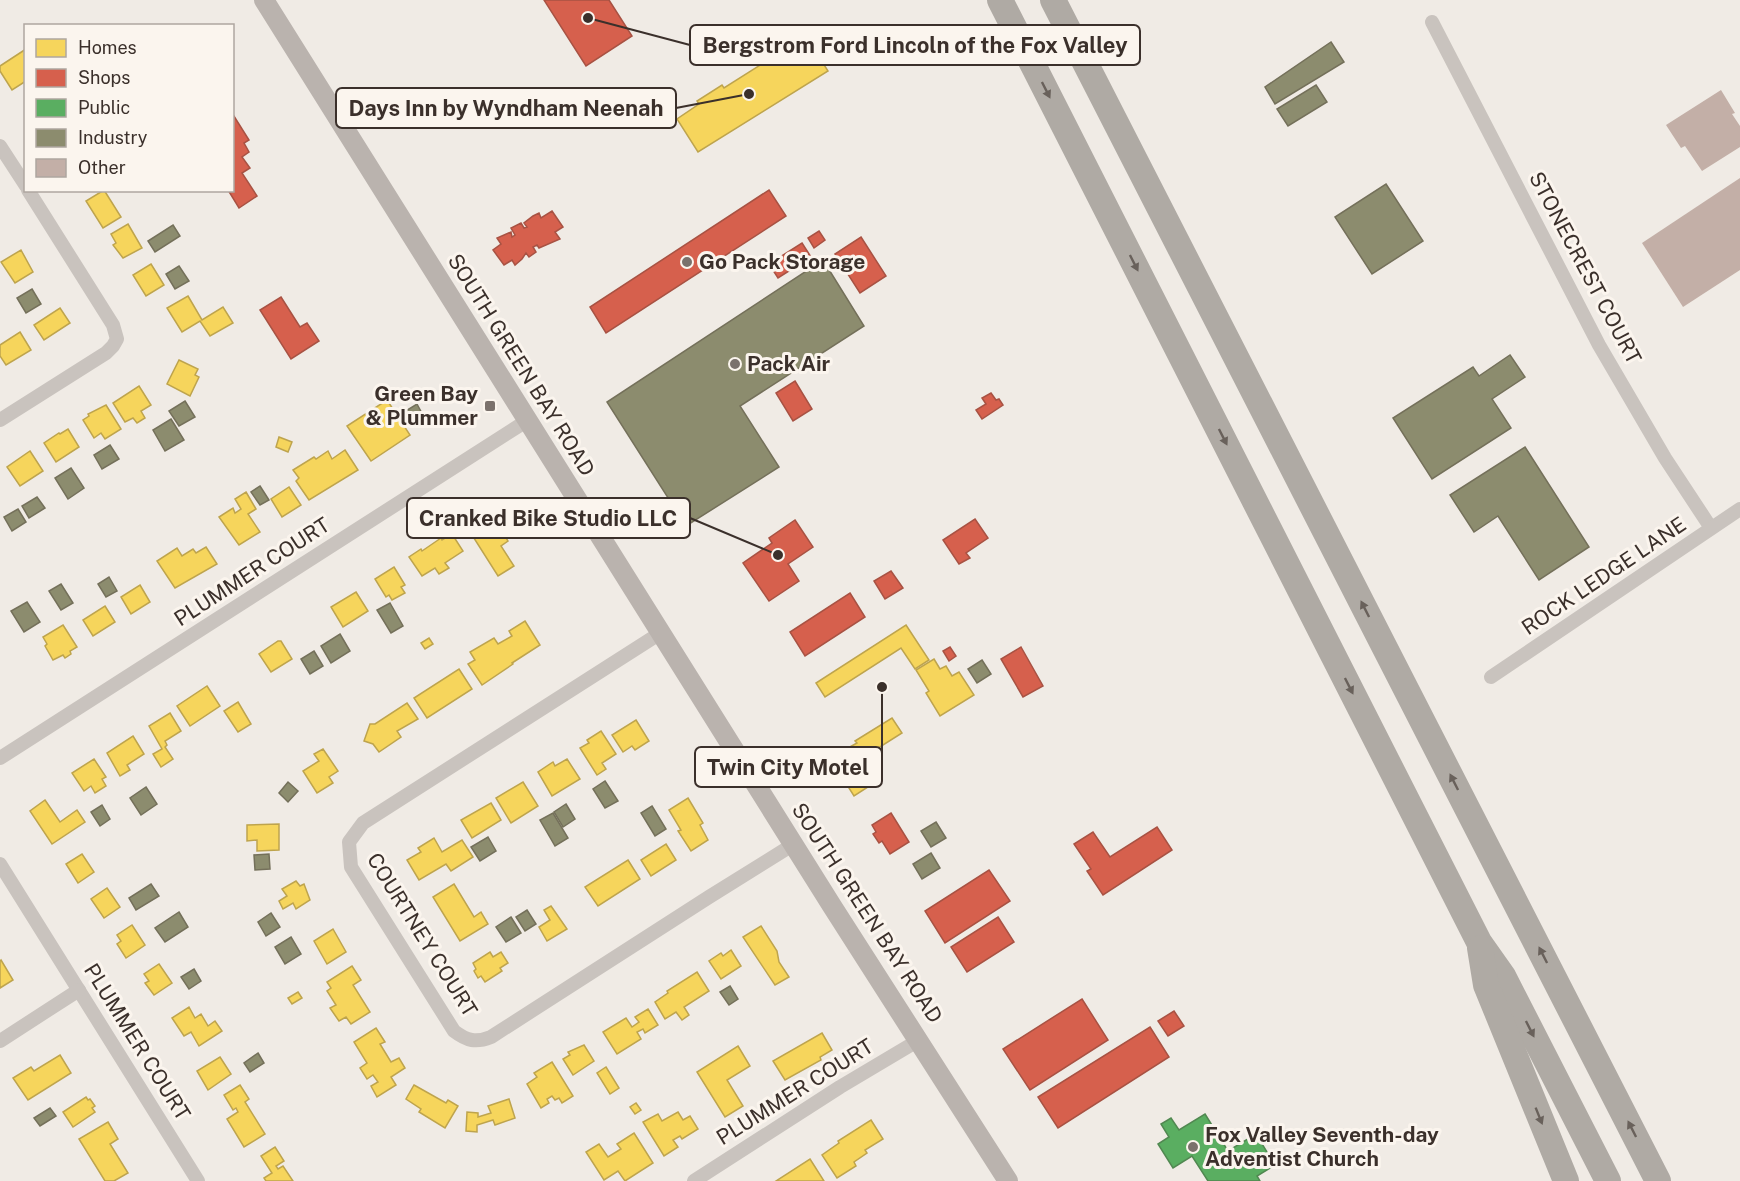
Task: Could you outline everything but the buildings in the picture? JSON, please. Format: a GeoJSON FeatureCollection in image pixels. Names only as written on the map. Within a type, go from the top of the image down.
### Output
{"type":"FeatureCollection","features":[{"type":"Feature","properties":{"kind":"highway"},"geometry":{"type":"LineString","coordinates":[[1000,0],[1479,942],[1503,976],[1608,1181]]}},
{"type":"Feature","properties":{"kind":"highway"},"geometry":{"type":"LineString","coordinates":[[1053,0],[1658,1181]]}},
{"type":"Feature","properties":{"kind":"highway"},"geometry":{"type":"LineString","coordinates":[[1479,942],[1486,985],[1566,1181]]}},
{"type":"Feature","properties":{"kind":"main road","name":"SOUTH GREEN BAY ROAD"},"geometry":{"type":"LineString","coordinates":[[264,0],[1008,1181]]}},
{"type":"Feature","properties":{"kind":"street","name":"STONECREST COURT"},"geometry":{"type":"LineString","coordinates":[[1432,22],[1599,345],[1665,458],[1711,528]]}},
{"type":"Feature","properties":{"kind":"street"},"geometry":{"type":"LineString","coordinates":[[0,146],[24,183]]}},
{"type":"Feature","properties":{"kind":"street"},"geometry":{"type":"LineString","coordinates":[[0,420],[106,353],[117,339],[113,325],[29,192]]}},
{"type":"Feature","properties":{"kind":"street","name":"PLUMMER COURT"},"geometry":{"type":"LineString","coordinates":[[0,758],[528,420]]}},
{"type":"Feature","properties":{"kind":"street","name":"ROCK LEDGE LANE"},"geometry":{"type":"LineString","coordinates":[[1491,677],[1740,509]]}},
{"type":"Feature","properties":{"kind":"street","name":"COURTNEY COURT"},"geometry":{"type":"LineString","coordinates":[[662,632],[363,823],[349,842],[351,867],[388,927],[454,1031],[463,1038],[480,1041],[491,1037],[794,844]]}},
{"type":"Feature","properties":{"kind":"street","name":"PLUMMER COURT"},"geometry":{"type":"LineString","coordinates":[[0,864],[198,1181]]}},
{"type":"Feature","properties":{"kind":"street"},"geometry":{"type":"LineString","coordinates":[[0,1041],[80,990]]}},
{"type":"Feature","properties":{"kind":"street","name":"PLUMMER COURT"},"geometry":{"type":"LineString","coordinates":[[694,1181],[840,1087],[919,1040]]}},
{"type":"Feature","properties":{"kind":"place","name":"Bergstrom Ford Lincoln of the Fox Valley"},"geometry":{"type":"Point","coordinates":[588,18]}},
{"type":"Feature","properties":{"kind":"place","name":"Days Inn by Wyndham Neenah"},"geometry":{"type":"Point","coordinates":[749,94]}},
{"type":"Feature","properties":{"kind":"place","name":"Go Pack Storage"},"geometry":{"type":"Point","coordinates":[687,262]}},
{"type":"Feature","properties":{"kind":"place","name":"Pack Air"},"geometry":{"type":"Point","coordinates":[735,364]}},
{"type":"Feature","properties":{"kind":"place","name":"Green Bay & Plummer"},"geometry":{"type":"Point","coordinates":[490,406]}},
{"type":"Feature","properties":{"kind":"place","name":"Cranked Bike Studio LLC"},"geometry":{"type":"Point","coordinates":[778,555]}},
{"type":"Feature","properties":{"kind":"place","name":"Twin City Motel"},"geometry":{"type":"Point","coordinates":[882,687]}},
{"type":"Feature","properties":{"kind":"place","name":"Fox Valley Seventh-day Adventist Church"},"geometry":{"type":"Point","coordinates":[1193,1147]}}]}
